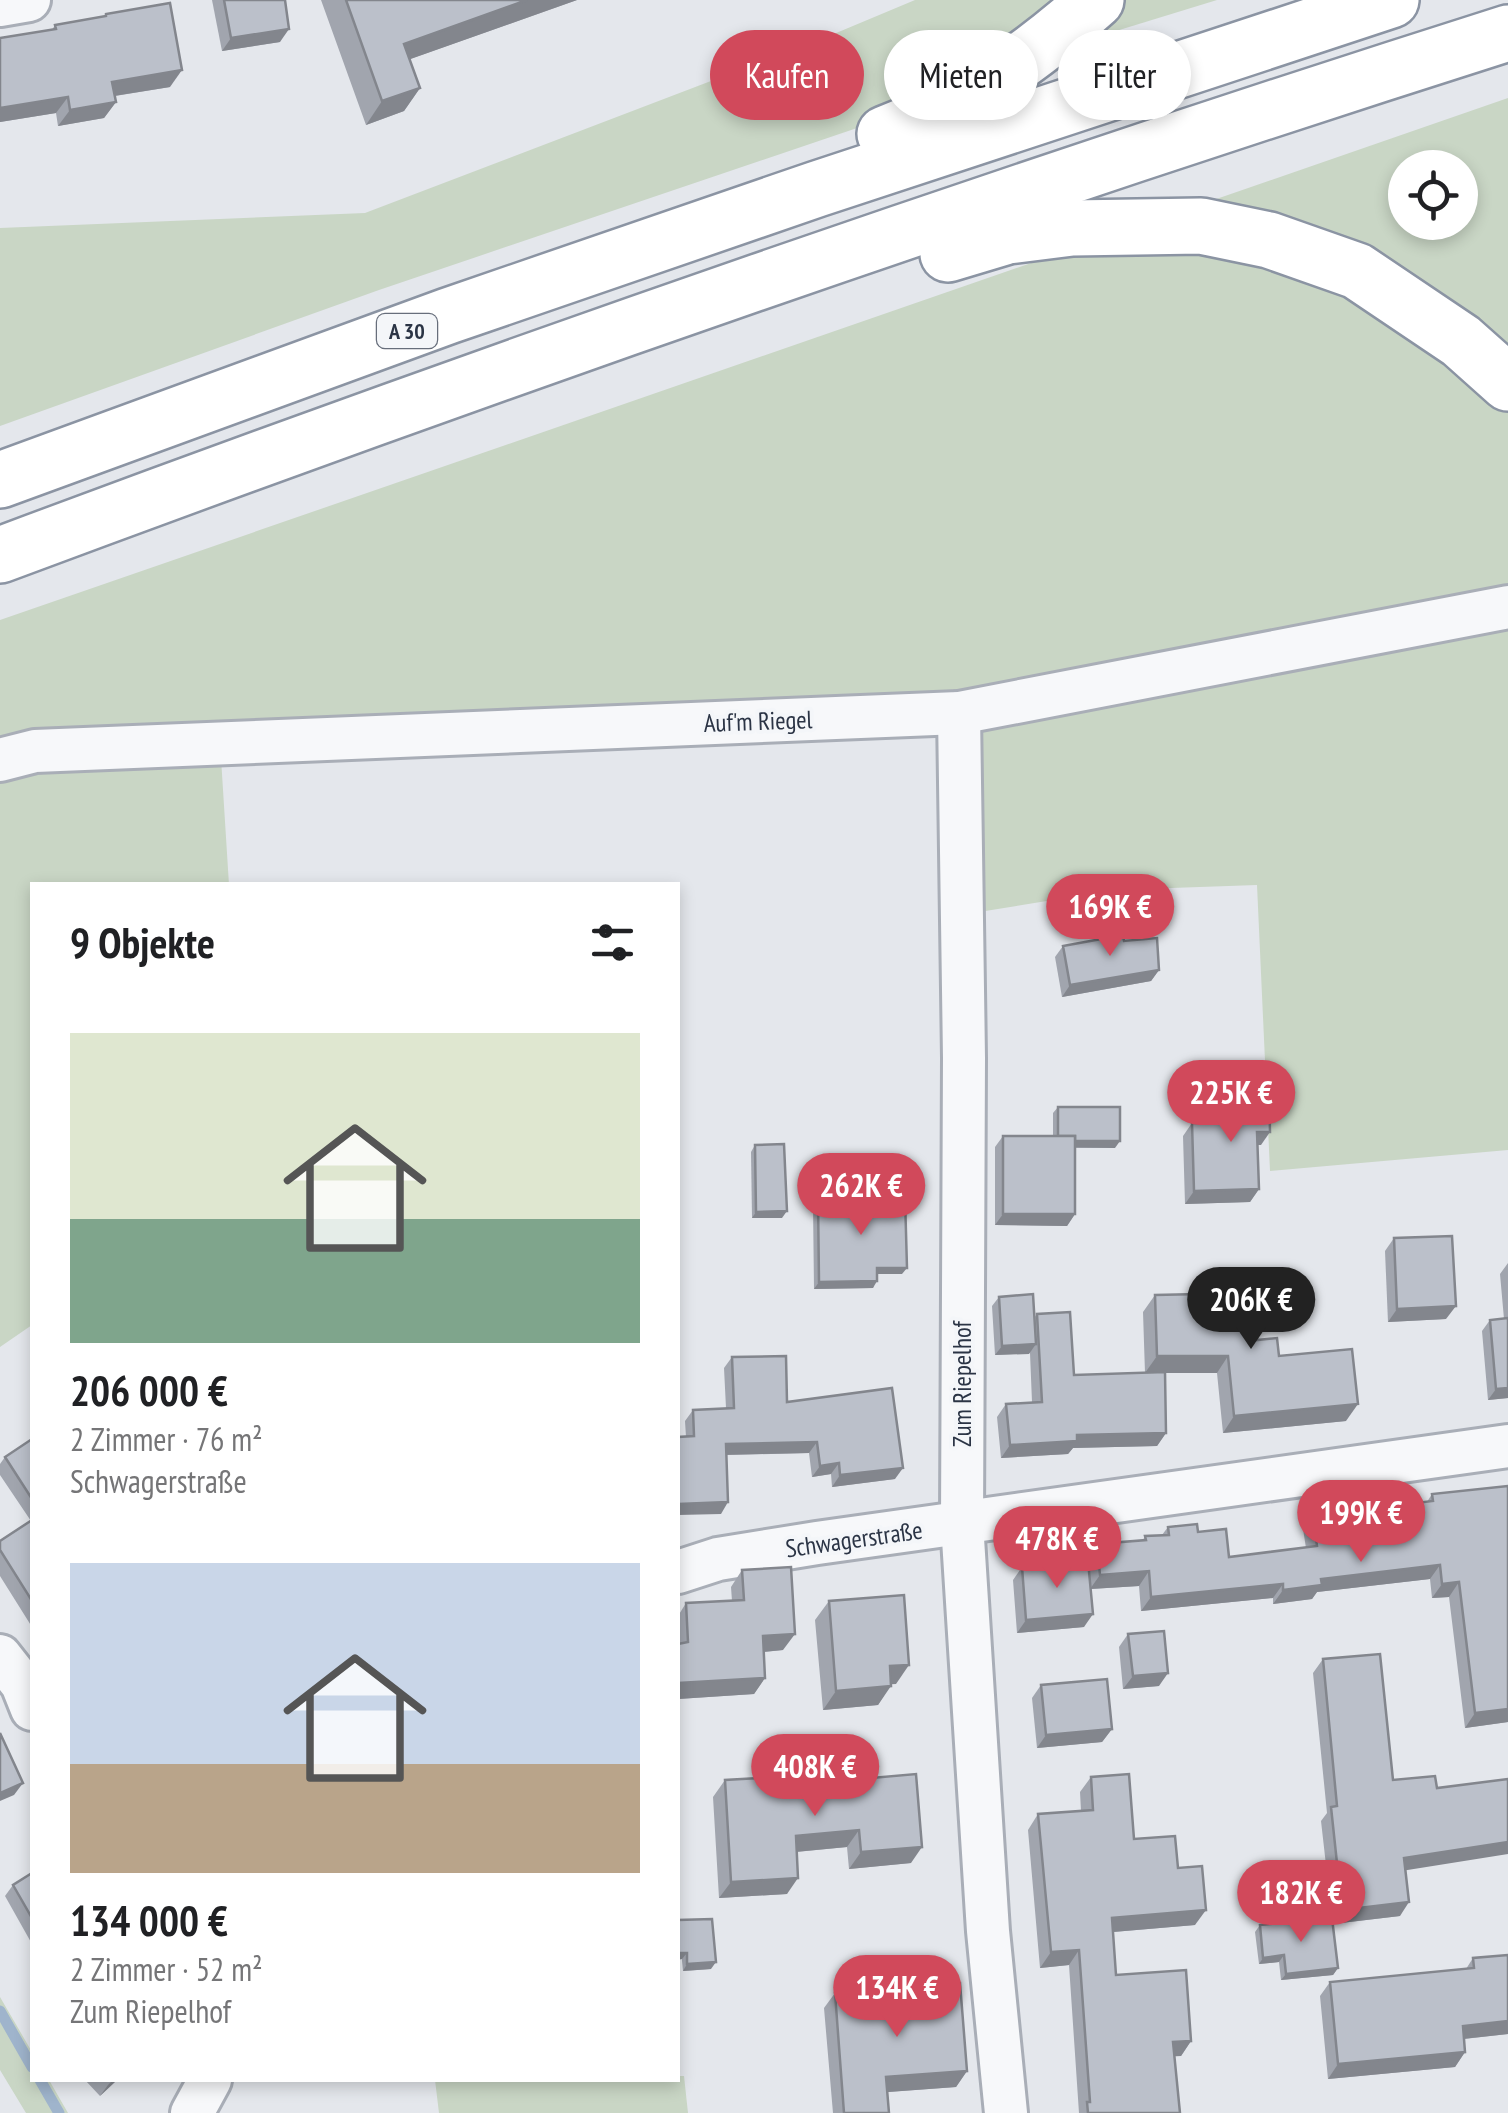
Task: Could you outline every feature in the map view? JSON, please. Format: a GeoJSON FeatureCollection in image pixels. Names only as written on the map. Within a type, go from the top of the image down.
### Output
{"type":"FeatureCollection","features":[{"type":"Feature","properties":{"kind":"highway"},"geometry":{"type":"LineString","coordinates":[[817,189],[851,147],[926,118],[998,79],[1045,45],[1096,0]]}},
{"type":"Feature","properties":{"kind":"highway","name":"A 30"},"geometry":{"type":"LineString","coordinates":[[0,480],[448,316],[817,189],[1391,0]]}},
{"type":"Feature","properties":{"kind":"highway"},"geometry":{"type":"LineString","coordinates":[[0,555],[347,426],[811,264],[1307,96],[1508,33]]}},
{"type":"Feature","properties":{"kind":"highway"},"geometry":{"type":"LineString","coordinates":[[811,264],[931,260],[1008,236],[1072,228],[1200,226],[1269,240],[1357,271],[1461,341],[1508,382]]}},
{"type":"Feature","properties":{"kind":"street"},"geometry":{"type":"LineString","coordinates":[[0,6],[29,0]]}},
{"type":"Feature","properties":{"kind":"street","name":"Auf'm Riegel"},"geometry":{"type":"LineString","coordinates":[[0,760],[35,751],[959,713],[1508,607]]}},
{"type":"Feature","properties":{"kind":"street","name":"Zum Riepelhof"},"geometry":{"type":"LineString","coordinates":[[959,713],[964,1058],[962,1523],[988,1931],[1006,2113]]}},
{"type":"Feature","properties":{"kind":"street","name":"Schwagerstraße"},"geometry":{"type":"LineString","coordinates":[[680,1571],[718,1559],[1508,1446]]}},
{"type":"Feature","properties":{"kind":"street"},"geometry":{"type":"LineString","coordinates":[[192,2113],[209,2082]]}},
{"type":"Feature","properties":{"kind":"green space"},"geometry":{"type":"Polygon","coordinates":[[[915,0],[1057,0],[1019,30],[884,30],[884,116],[863,126],[379,290],[0,426],[0,228],[365,213],[710,81],[710,120],[864,120],[864,30],[843,30],[915,0]]]}},
{"type":"Feature","properties":{"kind":"green space"},"geometry":{"type":"Polygon","coordinates":[[[1120,0],[1217,0],[1119,30],[1090,30],[1120,0]]]}},
{"type":"Feature","properties":{"kind":"green space"},"geometry":{"type":"Polygon","coordinates":[[[1508,98],[1508,1150],[1270,1171],[1257,885],[1114,890],[973,913],[939,737],[934,731],[221,758],[229,882],[30,882],[30,1326],[0,1347],[0,620],[1508,98]]]}},
{"type":"Feature","properties":{"kind":"green space"},"geometry":{"type":"Polygon","coordinates":[[[0,1997],[30,2049],[30,2082],[50,2082],[68,2113],[26,2113],[0,2070],[0,1997]]]}},
{"type":"Feature","properties":{"kind":"green space"},"geometry":{"type":"Polygon","coordinates":[[[680,2076],[684,2076],[688,2113],[439,2113],[435,2082],[680,2082],[680,2076]]]}},
{"type":"Feature","properties":{"kind":"building"},"geometry":{"type":"Polygon","coordinates":[[[224,0],[285,0],[289,29],[231,38],[224,0]]]}},
{"type":"Feature","properties":{"kind":"building"},"geometry":{"type":"Polygon","coordinates":[[[346,0],[527,0],[404,44],[420,88],[382,101],[346,0]]]}},
{"type":"Feature","properties":{"kind":"building"},"geometry":{"type":"Polygon","coordinates":[[[170,3],[182,70],[112,82],[116,102],[70,110],[68,97],[0,108],[0,38],[170,3]]]}},
{"type":"Feature","properties":{"kind":"building"},"geometry":{"type":"Polygon","coordinates":[[[1123,935],[1124,941],[1157,938],[1159,970],[1070,985],[1063,946],[1123,935]]]}},
{"type":"Feature","properties":{"kind":"building"},"geometry":{"type":"Polygon","coordinates":[[[1269,1091],[1270,1132],[1257,1132],[1259,1189],[1194,1191],[1192,1123],[1230,1122],[1229,1092],[1269,1091]]]}},
{"type":"Feature","properties":{"kind":"building"},"geometry":{"type":"Polygon","coordinates":[[[1058,1107],[1120,1107],[1120,1141],[1075,1141],[1075,1136],[1058,1136],[1058,1107]]]}},
{"type":"Feature","properties":{"kind":"building"},"geometry":{"type":"Polygon","coordinates":[[[1003,1136],[1075,1136],[1075,1214],[1003,1214],[1003,1136]]]}},
{"type":"Feature","properties":{"kind":"building"},"geometry":{"type":"Polygon","coordinates":[[[784,1144],[787,1211],[756,1212],[755,1145],[784,1144]]]}},
{"type":"Feature","properties":{"kind":"building"},"geometry":{"type":"Polygon","coordinates":[[[905,1197],[907,1268],[877,1268],[877,1281],[819,1282],[818,1198],[905,1197]]]}},
{"type":"Feature","properties":{"kind":"building"},"geometry":{"type":"Polygon","coordinates":[[[1452,1236],[1456,1306],[1397,1309],[1394,1238],[1452,1236]]]}},
{"type":"Feature","properties":{"kind":"building"},"geometry":{"type":"Polygon","coordinates":[[[1256,1283],[1257,1340],[1277,1338],[1279,1356],[1352,1349],[1358,1404],[1234,1416],[1228,1356],[1157,1356],[1155,1295],[1200,1294],[1200,1284],[1256,1283]]]}},
{"type":"Feature","properties":{"kind":"building"},"geometry":{"type":"Polygon","coordinates":[[[1033,1294],[1036,1344],[1002,1346],[999,1297],[1033,1294]]]}},
{"type":"Feature","properties":{"kind":"building"},"geometry":{"type":"Polygon","coordinates":[[[1070,1312],[1074,1375],[1165,1372],[1166,1433],[1077,1435],[1077,1441],[1010,1445],[1006,1404],[1042,1402],[1037,1314],[1070,1312]]]}},
{"type":"Feature","properties":{"kind":"building"},"geometry":{"type":"Polygon","coordinates":[[[1508,1318],[1508,1388],[1496,1389],[1490,1320],[1508,1318]]]}},
{"type":"Feature","properties":{"kind":"building"},"geometry":{"type":"Polygon","coordinates":[[[786,1356],[787,1402],[892,1388],[903,1468],[840,1475],[839,1463],[820,1466],[817,1442],[726,1444],[728,1502],[680,1504],[680,1437],[694,1436],[693,1410],[734,1408],[732,1357],[786,1356]]]}},
{"type":"Feature","properties":{"kind":"building"},"geometry":{"type":"Polygon","coordinates":[[[30,1440],[30,1496],[5,1457],[30,1440]]]}},
{"type":"Feature","properties":{"kind":"building"},"geometry":{"type":"Polygon","coordinates":[[[1508,1486],[1508,1709],[1475,1713],[1459,1582],[1442,1584],[1440,1565],[1321,1579],[1322,1585],[1283,1590],[1283,1584],[1151,1597],[1149,1571],[1100,1575],[1097,1544],[1169,1535],[1168,1527],[1197,1524],[1198,1532],[1226,1529],[1229,1557],[1317,1546],[1313,1515],[1433,1501],[1432,1494],[1508,1486]]]}},
{"type":"Feature","properties":{"kind":"building"},"geometry":{"type":"Polygon","coordinates":[[[30,1521],[30,1598],[0,1550],[0,1541],[30,1521]]]}},
{"type":"Feature","properties":{"kind":"building"},"geometry":{"type":"Polygon","coordinates":[[[1088,1561],[1093,1614],[1026,1620],[1022,1567],[1088,1561]]]}},
{"type":"Feature","properties":{"kind":"building"},"geometry":{"type":"Polygon","coordinates":[[[791,1567],[795,1634],[763,1636],[765,1678],[680,1683],[680,1644],[688,1642],[686,1603],[744,1600],[742,1570],[791,1567]]]}},
{"type":"Feature","properties":{"kind":"building"},"geometry":{"type":"Polygon","coordinates":[[[904,1595],[909,1665],[890,1666],[891,1686],[836,1691],[829,1601],[904,1595]]]}},
{"type":"Feature","properties":{"kind":"building"},"geometry":{"type":"Polygon","coordinates":[[[1164,1631],[1168,1673],[1133,1676],[1128,1634],[1164,1631]]]}},
{"type":"Feature","properties":{"kind":"building"},"geometry":{"type":"Polygon","coordinates":[[[1380,1654],[1393,1780],[1435,1776],[1437,1788],[1508,1779],[1508,1842],[1404,1858],[1409,1902],[1342,1910],[1331,1807],[1337,1806],[1323,1659],[1380,1654]]]}},
{"type":"Feature","properties":{"kind":"building"},"geometry":{"type":"Polygon","coordinates":[[[1107,1679],[1112,1729],[1046,1735],[1041,1685],[1107,1679]]]}},
{"type":"Feature","properties":{"kind":"building"},"geometry":{"type":"Polygon","coordinates":[[[0,1733],[23,1783],[0,1793],[0,1733]]]}},
{"type":"Feature","properties":{"kind":"building"},"geometry":{"type":"Polygon","coordinates":[[[916,1774],[922,1847],[861,1852],[859,1830],[796,1836],[798,1878],[731,1882],[725,1780],[792,1776],[792,1785],[916,1774]]]}},
{"type":"Feature","properties":{"kind":"building"},"geometry":{"type":"Polygon","coordinates":[[[1129,1774],[1134,1839],[1175,1836],[1178,1868],[1202,1866],[1206,1910],[1112,1918],[1116,1975],[1186,1970],[1191,2041],[1173,2042],[1180,2113],[1088,2113],[1079,1950],[1051,1952],[1038,1814],[1093,1810],[1091,1777],[1129,1774]]]}},
{"type":"Feature","properties":{"kind":"building"},"geometry":{"type":"Polygon","coordinates":[[[30,1874],[30,1915],[13,1885],[30,1874]]]}},
{"type":"Feature","properties":{"kind":"building"},"geometry":{"type":"Polygon","coordinates":[[[1332,1918],[1338,1968],[1286,1974],[1284,1955],[1263,1958],[1260,1925],[1332,1918]]]}},
{"type":"Feature","properties":{"kind":"building"},"geometry":{"type":"Polygon","coordinates":[[[712,1919],[716,1962],[687,1964],[687,1953],[680,1953],[680,1920],[712,1919]]]}},
{"type":"Feature","properties":{"kind":"building"},"geometry":{"type":"Polygon","coordinates":[[[1508,1955],[1508,2021],[1463,2026],[1465,2052],[1338,2064],[1330,1982],[1474,1968],[1473,1958],[1508,1955]]]}},
{"type":"Feature","properties":{"kind":"building"},"geometry":{"type":"Polygon","coordinates":[[[960,1983],[967,2071],[886,2077],[889,2113],[844,2113],[835,1993],[960,1983]]]}},
{"type":"Feature","properties":{"kind":"waterway"},"geometry":{"type":"LineString","coordinates":[[0,2011],[30,2064]]}},
{"type":"Feature","properties":{"kind":"waterway"},"geometry":{"type":"LineString","coordinates":[[41,2082],[59,2113]]}}]}
